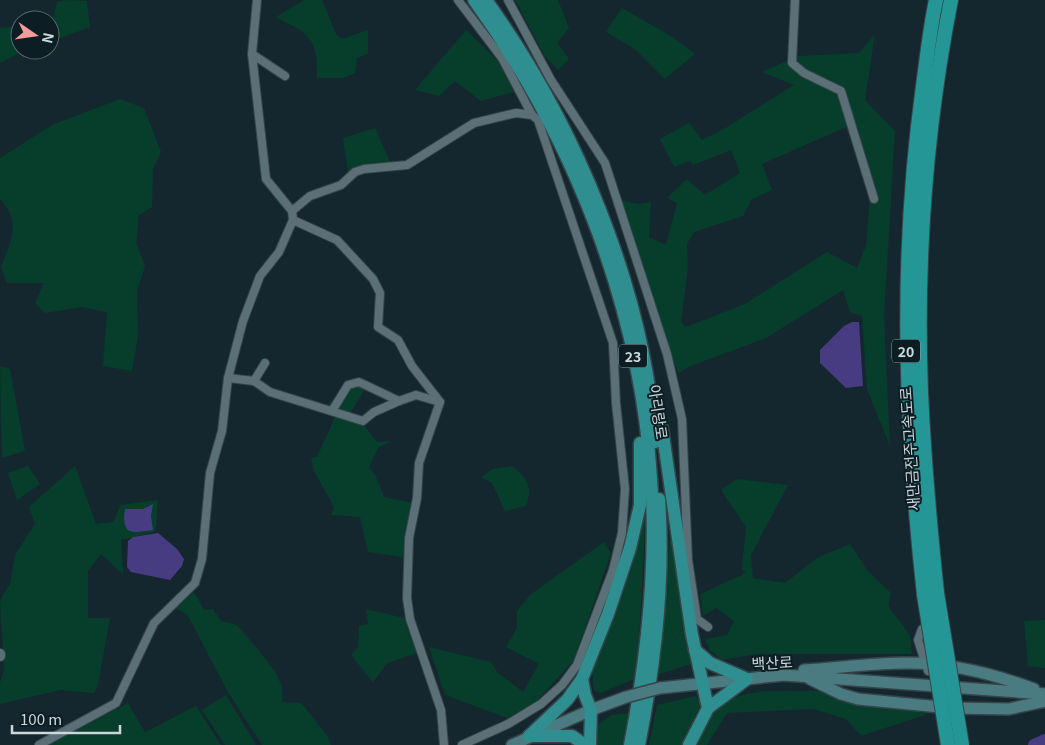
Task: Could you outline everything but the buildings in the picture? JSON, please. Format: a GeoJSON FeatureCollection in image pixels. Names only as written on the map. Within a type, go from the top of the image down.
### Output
{"type":"FeatureCollection","features":[{"type":"Feature","properties":{"kind":"highway","name":"아리랑로"},"geometry":{"type":"LineString","coordinates":[[474,0],[550,120],[587,203],[615,281],[629,336],[647,436],[652,518],[649,603],[641,679],[630,745]]}},
{"type":"Feature","properties":{"kind":"highway","name":"아리랑로"},"geometry":{"type":"LineString","coordinates":[[486,0],[549,100],[576,154],[604,221],[630,300],[653,408],[661,524],[659,590],[651,678],[640,745]]}},
{"type":"Feature","properties":{"kind":"highway","name":"새만금전주고속도로"},"geometry":{"type":"LineString","coordinates":[[936,0],[914,147],[906,291],[907,396],[912,492],[930,594],[962,745]]}},
{"type":"Feature","properties":{"kind":"highway","name":"새만금전주고속도로"},"geometry":{"type":"LineString","coordinates":[[948,745],[930,594],[927,492],[921,391],[920,297],[928,154],[943,41],[951,0]]}},
{"type":"Feature","properties":{"kind":"highway"},"geometry":{"type":"LineString","coordinates":[[653,408],[660,412],[695,650],[708,708]]}},
{"type":"Feature","properties":{"kind":"highway"},"geometry":{"type":"LineString","coordinates":[[529,736],[567,700],[582,679],[630,548],[640,505],[640,442],[647,436]]}},
{"type":"Feature","properties":{"kind":"highway"},"geometry":{"type":"LineString","coordinates":[[689,745],[708,708],[747,679],[710,663],[695,650]]}},
{"type":"Feature","properties":{"kind":"highway"},"geometry":{"type":"LineString","coordinates":[[582,679],[585,695],[591,710],[590,745]]}},
{"type":"Feature","properties":{"kind":"highway"},"geometry":{"type":"LineString","coordinates":[[529,736],[572,736],[585,745]]}},
{"type":"Feature","properties":{"kind":"main road"},"geometry":{"type":"LineString","coordinates":[[784,675],[794,671],[908,663],[927,668],[989,674],[1045,693]]}},
{"type":"Feature","properties":{"kind":"main road","name":"백산로"},"geometry":{"type":"LineString","coordinates":[[512,745],[529,736],[626,697],[660,688],[703,682],[784,675],[1045,693]]}},
{"type":"Feature","properties":{"kind":"main road"},"geometry":{"type":"LineString","coordinates":[[804,676],[841,694],[858,698],[1009,709],[1045,702]]}},
{"type":"Feature","properties":{"kind":"street"},"geometry":{"type":"LineString","coordinates":[[458,0],[502,58],[532,114],[538,120],[613,343],[616,403],[625,489],[622,533],[613,570],[577,665],[562,685],[541,704],[508,724],[462,745]]}},
{"type":"Feature","properties":{"kind":"street"},"geometry":{"type":"LineString","coordinates":[[508,0],[551,80],[605,163],[626,225],[666,354],[682,419],[688,560],[697,619],[708,627]]}},
{"type":"Feature","properties":{"kind":"street"},"geometry":{"type":"LineString","coordinates":[[795,0],[792,62],[804,73],[842,91],[874,199]]}},
{"type":"Feature","properties":{"kind":"street"},"geometry":{"type":"LineString","coordinates":[[39,745],[116,703],[154,623],[194,583],[202,558],[210,473],[222,431],[228,378],[242,321],[260,276],[279,252],[293,220],[292,211],[266,179],[252,54],[255,1]]}},
{"type":"Feature","properties":{"kind":"street"},"geometry":{"type":"LineString","coordinates":[[252,54],[284,76]]}},
{"type":"Feature","properties":{"kind":"street"},"geometry":{"type":"LineString","coordinates":[[292,211],[310,196],[341,185],[355,172],[364,169],[407,165],[474,123],[516,113],[532,114]]}},
{"type":"Feature","properties":{"kind":"street"},"geometry":{"type":"LineString","coordinates":[[293,220],[337,240],[373,279],[380,293],[378,327],[398,340],[404,347],[412,366],[440,402]]}},
{"type":"Feature","properties":{"kind":"street"},"geometry":{"type":"LineString","coordinates":[[254,381],[264,363]]}},
{"type":"Feature","properties":{"kind":"street"},"geometry":{"type":"LineString","coordinates":[[228,378],[254,381],[270,392],[363,421],[374,412],[416,395],[440,402]]}},
{"type":"Feature","properties":{"kind":"street"},"geometry":{"type":"LineString","coordinates":[[332,410],[348,385],[359,382],[399,401]]}},
{"type":"Feature","properties":{"kind":"street"},"geometry":{"type":"LineString","coordinates":[[440,402],[419,463],[417,498],[408,538],[407,598],[410,619],[441,710],[444,745]]}},
{"type":"Feature","properties":{"kind":"street"},"geometry":{"type":"LineString","coordinates":[[922,629],[918,640],[927,668]]}},
{"type":"Feature","properties":{"kind":"green space"},"geometry":{"type":"Polygon","coordinates":[[[68,0],[87,1],[90,27],[60,38],[60,10],[55,10],[57,2],[68,0]]]}},
{"type":"Feature","properties":{"kind":"green space"},"geometry":{"type":"Polygon","coordinates":[[[304,0],[322,0],[336,34],[342,39],[368,30],[368,54],[357,58],[355,73],[343,78],[317,78],[316,54],[309,38],[302,31],[276,17],[304,0]]]}},
{"type":"Feature","properties":{"kind":"green space"},"geometry":{"type":"Polygon","coordinates":[[[515,0],[558,0],[569,28],[557,43],[569,59],[558,70],[545,56],[515,0]]]}},
{"type":"Feature","properties":{"kind":"green space"},"geometry":{"type":"Polygon","coordinates":[[[622,8],[671,36],[695,54],[665,79],[635,49],[606,32],[622,8]]]}},
{"type":"Feature","properties":{"kind":"green space"},"geometry":{"type":"Polygon","coordinates":[[[10,27],[10,58],[0,63],[0,28],[10,27]]]}},
{"type":"Feature","properties":{"kind":"green space"},"geometry":{"type":"Polygon","coordinates":[[[466,30],[498,61],[514,92],[481,101],[455,81],[439,96],[415,90],[466,30]]]}},
{"type":"Feature","properties":{"kind":"green space"},"geometry":{"type":"Polygon","coordinates":[[[875,34],[865,100],[895,131],[884,317],[890,446],[867,389],[862,316],[850,312],[843,290],[766,338],[688,367],[679,373],[668,351],[619,200],[637,204],[651,202],[649,237],[666,245],[677,203],[667,198],[687,179],[705,195],[740,173],[731,150],[693,165],[690,161],[674,167],[660,139],[689,123],[702,140],[724,129],[794,85],[762,72],[798,56],[859,53],[875,34]],[[846,127],[762,164],[772,190],[751,200],[743,216],[694,232],[687,244],[688,267],[681,322],[686,327],[745,304],[827,252],[857,268],[866,246],[870,198],[846,127]]]}},
{"type":"Feature","properties":{"kind":"green space"},"geometry":{"type":"Polygon","coordinates":[[[120,99],[144,108],[161,152],[153,169],[152,207],[139,215],[136,243],[145,266],[137,291],[138,336],[132,371],[103,366],[107,312],[82,307],[45,313],[35,303],[44,283],[7,283],[1,267],[11,240],[13,224],[7,207],[0,199],[0,158],[52,125],[120,99]]]}},
{"type":"Feature","properties":{"kind":"green space"},"geometry":{"type":"Polygon","coordinates":[[[375,128],[391,164],[367,164],[348,173],[343,138],[375,128]]]}},
{"type":"Feature","properties":{"kind":"green space"},"geometry":{"type":"Polygon","coordinates":[[[0,366],[10,369],[25,451],[2,458],[0,366]]]}},
{"type":"Feature","properties":{"kind":"green space"},"geometry":{"type":"Polygon","coordinates":[[[355,379],[367,386],[350,413],[355,423],[364,425],[377,442],[391,441],[378,448],[369,467],[376,477],[384,497],[413,503],[403,557],[368,552],[360,517],[331,515],[334,507],[314,471],[311,458],[317,457],[335,417],[328,404],[355,379]]]}},
{"type":"Feature","properties":{"kind":"green space"},"geometry":{"type":"Polygon","coordinates":[[[28,466],[40,484],[17,500],[8,473],[28,466]]]}},
{"type":"Feature","properties":{"kind":"green space"},"geometry":{"type":"Polygon","coordinates":[[[75,466],[96,524],[113,522],[121,505],[158,500],[156,527],[154,532],[121,540],[123,574],[101,554],[88,571],[88,618],[110,618],[98,685],[94,693],[61,690],[0,704],[0,683],[4,670],[0,601],[10,584],[15,555],[35,524],[29,507],[75,466]]]}},
{"type":"Feature","properties":{"kind":"green space"},"geometry":{"type":"Polygon","coordinates":[[[512,466],[528,483],[529,493],[526,506],[505,511],[492,483],[481,477],[493,469],[512,466]]]}},
{"type":"Feature","properties":{"kind":"green space"},"geometry":{"type":"Polygon","coordinates":[[[737,479],[788,485],[751,555],[753,578],[785,583],[817,558],[850,544],[867,570],[891,593],[888,606],[910,635],[912,654],[756,654],[722,660],[710,650],[705,639],[727,635],[734,621],[716,608],[703,616],[700,594],[746,573],[742,569],[746,527],[721,490],[737,479]]]}},
{"type":"Feature","properties":{"kind":"green space"},"geometry":{"type":"Polygon","coordinates":[[[646,508],[637,678],[601,693],[594,690],[592,671],[615,609],[646,508]]]}},
{"type":"Feature","properties":{"kind":"green space"},"geometry":{"type":"Polygon","coordinates":[[[671,526],[695,663],[659,674],[671,526]]]}},
{"type":"Feature","properties":{"kind":"green space"},"geometry":{"type":"Polygon","coordinates":[[[604,542],[611,553],[574,660],[534,704],[507,718],[445,695],[429,647],[491,662],[498,673],[523,692],[539,664],[506,647],[517,628],[517,611],[531,594],[604,542]]]}},
{"type":"Feature","properties":{"kind":"green space"},"geometry":{"type":"Polygon","coordinates":[[[194,592],[204,610],[213,609],[221,621],[237,625],[276,673],[282,687],[282,702],[301,703],[327,735],[331,745],[262,745],[228,692],[187,614],[175,608],[194,592]]]}},
{"type":"Feature","properties":{"kind":"green space"},"geometry":{"type":"Polygon","coordinates":[[[366,609],[404,618],[417,653],[387,663],[373,682],[351,655],[358,647],[359,626],[368,624],[366,609]]]}},
{"type":"Feature","properties":{"kind":"green space"},"geometry":{"type":"Polygon","coordinates":[[[1045,620],[1045,668],[1028,666],[1024,621],[1045,620]]]}},
{"type":"Feature","properties":{"kind":"green space"},"geometry":{"type":"Polygon","coordinates":[[[823,691],[928,714],[861,736],[846,719],[813,709],[727,713],[707,745],[696,745],[704,724],[711,713],[734,697],[763,692],[823,691]]]}},
{"type":"Feature","properties":{"kind":"green space"},"geometry":{"type":"Polygon","coordinates":[[[226,695],[256,745],[225,745],[202,710],[226,695]]]}},
{"type":"Feature","properties":{"kind":"green space"},"geometry":{"type":"Polygon","coordinates":[[[695,696],[701,703],[682,745],[649,745],[657,705],[695,696]]]}},
{"type":"Feature","properties":{"kind":"green space"},"geometry":{"type":"Polygon","coordinates":[[[128,703],[145,732],[196,706],[221,745],[48,745],[128,703]]]}},
{"type":"Feature","properties":{"kind":"green space"},"geometry":{"type":"Polygon","coordinates":[[[629,713],[622,745],[595,745],[596,727],[611,715],[629,713]]]}},
{"type":"Feature","properties":{"kind":"shaded area"},"geometry":{"type":"Polygon","coordinates":[[[852,322],[859,322],[863,386],[846,388],[820,363],[820,350],[844,326],[852,322]]]}},
{"type":"Feature","properties":{"kind":"shaded area"},"geometry":{"type":"Polygon","coordinates":[[[153,504],[151,516],[153,530],[130,531],[125,524],[125,509],[143,509],[153,504]]]}},
{"type":"Feature","properties":{"kind":"shaded area"},"geometry":{"type":"Polygon","coordinates":[[[158,533],[177,549],[184,559],[182,566],[170,580],[131,572],[127,567],[128,541],[133,537],[158,533]]]}},
{"type":"Feature","properties":{"kind":"waterway"},"geometry":{"type":"LineString","coordinates":[[1034,745],[1045,740]]}}]}
